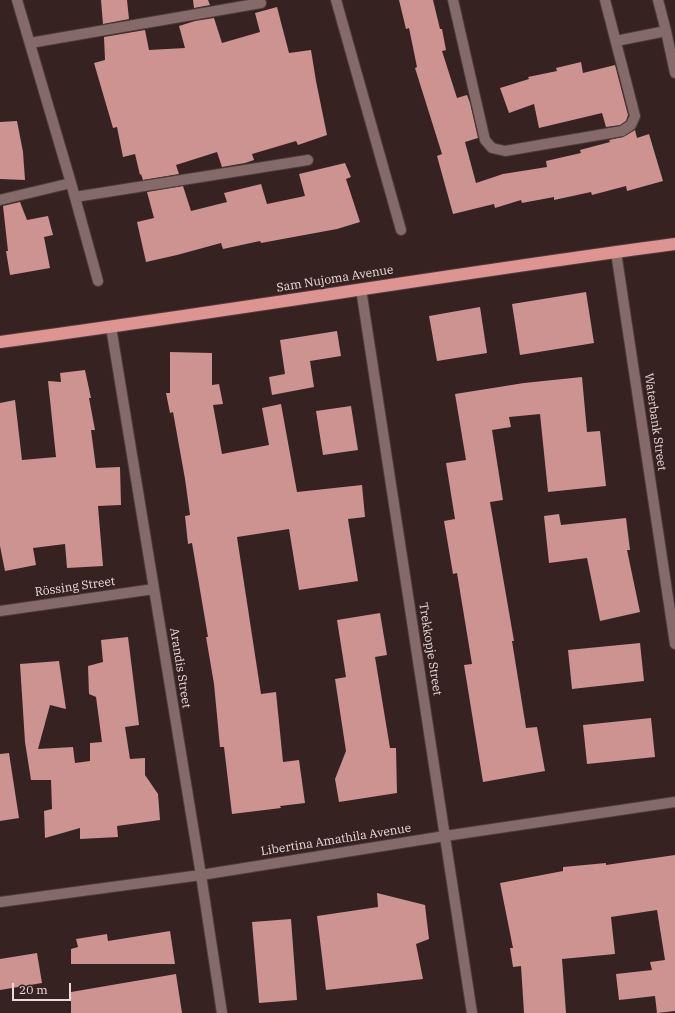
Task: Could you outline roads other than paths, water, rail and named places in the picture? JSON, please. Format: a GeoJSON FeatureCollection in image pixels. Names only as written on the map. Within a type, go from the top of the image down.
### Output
{"type":"FeatureCollection","features":[{"type":"Feature","properties":{"kind":"highway","name":"Sam Nujoma Avenue"},"geometry":{"type":"LineString","coordinates":[[0,342],[675,244]]}},
{"type":"Feature","properties":{"kind":"street"},"geometry":{"type":"LineString","coordinates":[[17,0],[71,183],[98,281]]}},
{"type":"Feature","properties":{"kind":"street"},"geometry":{"type":"LineString","coordinates":[[336,0],[401,230]]}},
{"type":"Feature","properties":{"kind":"street"},"geometry":{"type":"LineString","coordinates":[[453,0],[485,140],[492,148],[505,151],[622,131],[631,125],[635,116],[605,0]]}},
{"type":"Feature","properties":{"kind":"street"},"geometry":{"type":"LineString","coordinates":[[658,0],[675,73]]}},
{"type":"Feature","properties":{"kind":"street"},"geometry":{"type":"LineString","coordinates":[[30,43],[261,3]]}},
{"type":"Feature","properties":{"kind":"street"},"geometry":{"type":"LineString","coordinates":[[616,41],[666,30]]}},
{"type":"Feature","properties":{"kind":"street"},"geometry":{"type":"LineString","coordinates":[[75,197],[308,160]]}},
{"type":"Feature","properties":{"kind":"street"},"geometry":{"type":"LineString","coordinates":[[0,200],[71,183]]}},
{"type":"Feature","properties":{"kind":"street","name":"Waterbank Street"},"geometry":{"type":"LineString","coordinates":[[616,252],[675,644]]}},
{"type":"Feature","properties":{"kind":"street","name":"Trekkopje Street"},"geometry":{"type":"LineString","coordinates":[[362,289],[472,1013]]}},
{"type":"Feature","properties":{"kind":"street","name":"Arandis Street"},"geometry":{"type":"LineString","coordinates":[[111,327],[201,875],[222,1013]]}},
{"type":"Feature","properties":{"kind":"street","name":"Rössing Street"},"geometry":{"type":"LineString","coordinates":[[0,611],[154,588]]}},
{"type":"Feature","properties":{"kind":"street","name":"Libertina Amathila Avenue"},"geometry":{"type":"LineString","coordinates":[[0,902],[201,875],[445,836],[675,802]]}}]}
